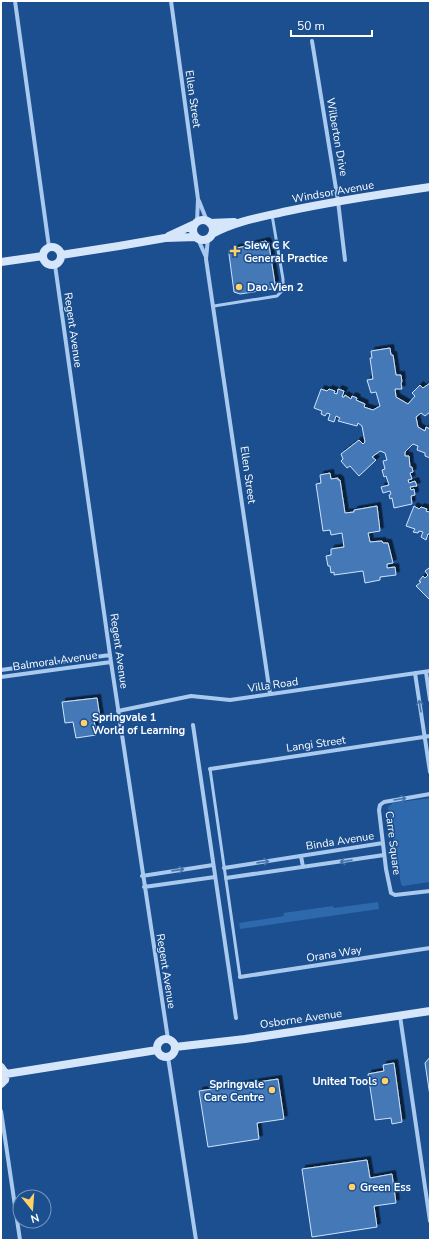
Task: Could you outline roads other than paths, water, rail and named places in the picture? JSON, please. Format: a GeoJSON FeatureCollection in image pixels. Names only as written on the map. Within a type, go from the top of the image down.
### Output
{"type":"FeatureCollection","features":[{"type":"Feature","properties":{"kind":"street"},"geometry":{"type":"LineString","coordinates":[[15,1],[49,247]]}},
{"type":"Feature","properties":{"kind":"street","name":"Ellen Street"},"geometry":{"type":"LineString","coordinates":[[171,1],[198,198],[196,223]]}},
{"type":"Feature","properties":{"kind":"street","name":"Wilberton Drive"},"geometry":{"type":"LineString","coordinates":[[312,41],[338,201],[345,260]]}},
{"type":"Feature","properties":{"kind":"street","name":"Windsor Avenue"},"geometry":{"type":"LineString","coordinates":[[210,236],[241,222],[272,215],[338,201],[430,187]]}},
{"type":"Feature","properties":{"kind":"street","name":"Ellen Street"},"geometry":{"type":"LineString","coordinates":[[198,198],[208,222]]}},
{"type":"Feature","properties":{"kind":"street"},"geometry":{"type":"LineString","coordinates":[[61,255],[165,238],[197,238],[201,240],[210,236],[212,228],[208,222],[202,220],[165,238]]}},
{"type":"Feature","properties":{"kind":"street","name":"Windsor Avenue"},"geometry":{"type":"LineString","coordinates":[[208,222],[241,222]]}},
{"type":"Feature","properties":{"kind":"street"},"geometry":{"type":"LineString","coordinates":[[196,223],[193,232],[197,238]]}},
{"type":"Feature","properties":{"kind":"street","name":"Ellen Street"},"geometry":{"type":"LineString","coordinates":[[206,259],[210,236]]}},
{"type":"Feature","properties":{"kind":"street","name":"Ellen Street"},"geometry":{"type":"LineString","coordinates":[[197,238],[206,259],[214,306],[270,694]]}},
{"type":"Feature","properties":{"kind":"street"},"geometry":{"type":"LineString","coordinates":[[49,247],[56,247],[60,251],[61,255],[59,262],[55,265],[49,265],[45,262],[42,256],[43,252],[49,247]]}},
{"type":"Feature","properties":{"kind":"street"},"geometry":{"type":"LineString","coordinates":[[1,262],[42,256]]}},
{"type":"Feature","properties":{"kind":"street","name":"Regent Avenue"},"geometry":{"type":"LineString","coordinates":[[55,265],[142,876],[168,1039]]}},
{"type":"Feature","properties":{"kind":"street","name":"Balmoral Avenue"},"geometry":{"type":"LineString","coordinates":[[1,670],[110,654]]}},
{"type":"Feature","properties":{"kind":"street","name":"Balmoral Avenue"},"geometry":{"type":"LineString","coordinates":[[1,677],[111,662]]}},
{"type":"Feature","properties":{"kind":"street"},"geometry":{"type":"LineString","coordinates":[[428,671],[430,700]]}},
{"type":"Feature","properties":{"kind":"street","name":"Villa Road"},"geometry":{"type":"LineString","coordinates":[[118,710],[191,696],[230,700],[428,671]]}},
{"type":"Feature","properties":{"kind":"street"},"geometry":{"type":"LineString","coordinates":[[415,673],[428,737],[430,772]]}},
{"type":"Feature","properties":{"kind":"street"},"geometry":{"type":"LineString","coordinates":[[193,725],[236,1018]]}},
{"type":"Feature","properties":{"kind":"street","name":"Langi Street"},"geometry":{"type":"LineString","coordinates":[[210,769],[428,737]]}},
{"type":"Feature","properties":{"kind":"street","name":"Carre Square"},"geometry":{"type":"LineString","coordinates":[[429,793],[388,801],[380,805],[379,816],[389,888],[393,894],[399,895],[430,891]]}},
{"type":"Feature","properties":{"kind":"street","name":"Binda Avenue"},"geometry":{"type":"LineString","coordinates":[[224,868],[383,843]]}},
{"type":"Feature","properties":{"kind":"street","name":"Binda Avenue"},"geometry":{"type":"LineString","coordinates":[[226,878],[384,855]]}},
{"type":"Feature","properties":{"kind":"street","name":"Binda Avenue"},"geometry":{"type":"LineString","coordinates":[[301,856],[303,867]]}},
{"type":"Feature","properties":{"kind":"street"},"geometry":{"type":"LineString","coordinates":[[142,876],[213,865]]}},
{"type":"Feature","properties":{"kind":"street"},"geometry":{"type":"LineString","coordinates":[[144,887],[215,877]]}},
{"type":"Feature","properties":{"kind":"street","name":"Orana Way"},"geometry":{"type":"LineString","coordinates":[[240,977],[430,948]]}},
{"type":"Feature","properties":{"kind":"street","name":"Osborne Avenue"},"geometry":{"type":"LineString","coordinates":[[175,1047],[245,1039],[430,1011]]}},
{"type":"Feature","properties":{"kind":"street"},"geometry":{"type":"LineString","coordinates":[[400,1015],[430,1221]]}},
{"type":"Feature","properties":{"kind":"street"},"geometry":{"type":"LineString","coordinates":[[168,1039],[173,1042],[175,1047],[175,1052],[168,1057],[163,1057],[157,1050],[160,1042],[168,1039]]}},
{"type":"Feature","properties":{"kind":"street"},"geometry":{"type":"LineString","coordinates":[[1,1084],[5,1080],[3,1071],[157,1050]]}},
{"type":"Feature","properties":{"kind":"street"},"geometry":{"type":"LineString","coordinates":[[168,1057],[196,1240]]}},
{"type":"Feature","properties":{"kind":"street"},"geometry":{"type":"LineString","coordinates":[[1,1111],[20,1240]]}},
{"type":"Feature","properties":{"kind":"lane"},"geometry":{"type":"LineString","coordinates":[[214,306],[277,296],[283,290],[283,279],[272,215]]}},
{"type":"Feature","properties":{"kind":"lane"},"geometry":{"type":"LineString","coordinates":[[210,769],[240,977]]}},
{"type":"Feature","properties":{"kind":"place","name":"Siew C K General Practice"},"geometry":{"type":"Point","coordinates":[235,251]}},
{"type":"Feature","properties":{"kind":"place","name":"Dao Vien 2"},"geometry":{"type":"Point","coordinates":[239,287]}},
{"type":"Feature","properties":{"kind":"place","name":"Springvale 1 World of Learning"},"geometry":{"type":"Point","coordinates":[84,723]}},
{"type":"Feature","properties":{"kind":"place","name":"United Tools"},"geometry":{"type":"Point","coordinates":[385,1081]}},
{"type":"Feature","properties":{"kind":"place","name":"Springvale Care Centre"},"geometry":{"type":"Point","coordinates":[272,1090]}},
{"type":"Feature","properties":{"kind":"place","name":"Green Ess"},"geometry":{"type":"Point","coordinates":[352,1187]}}]}
